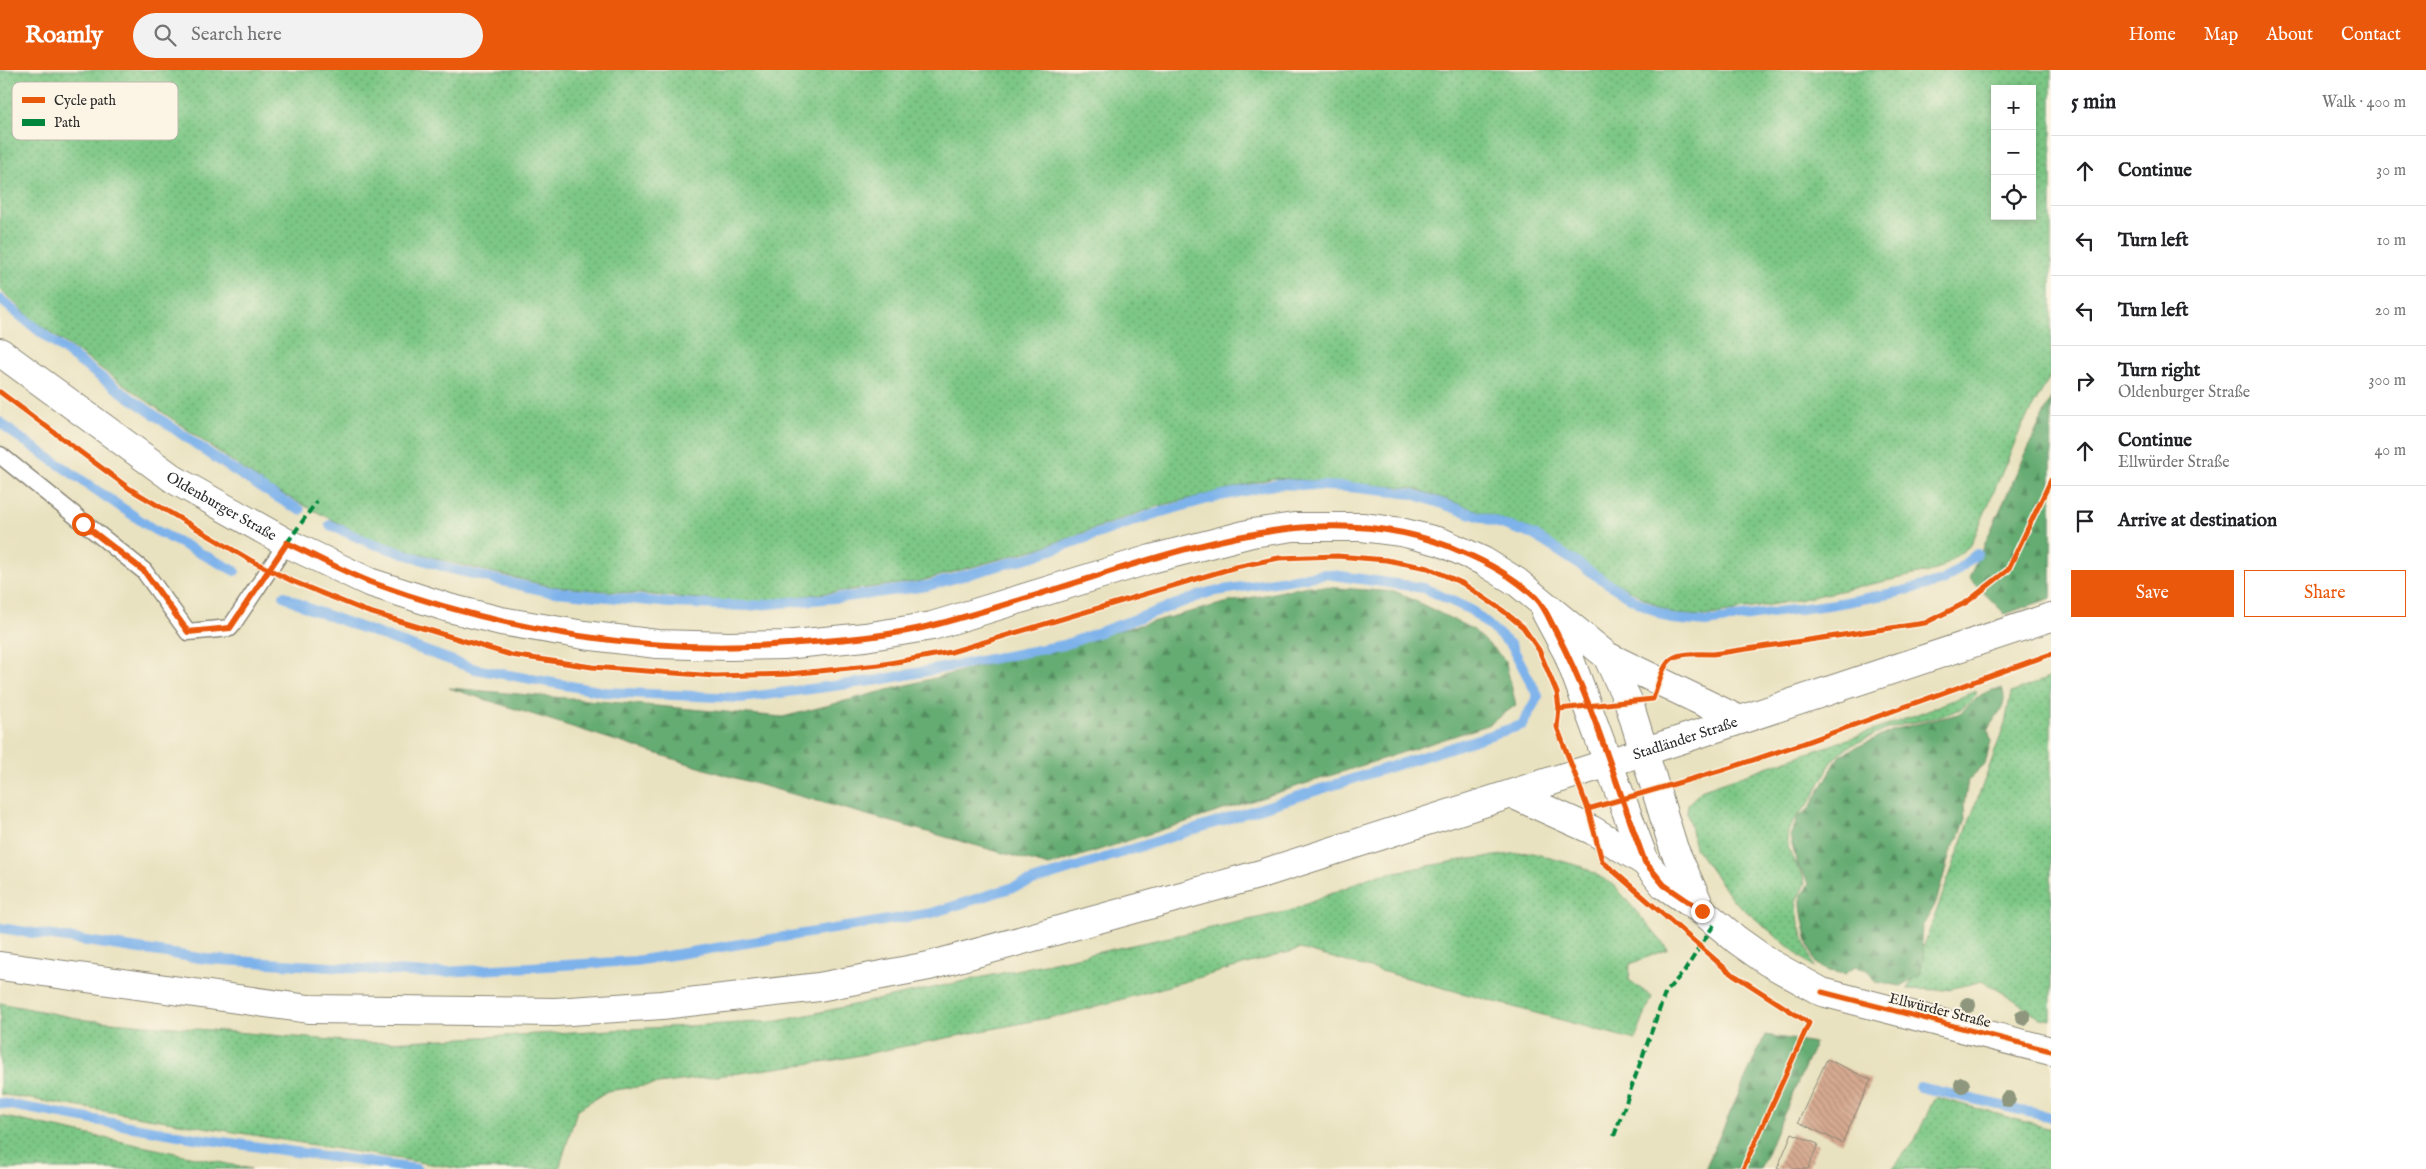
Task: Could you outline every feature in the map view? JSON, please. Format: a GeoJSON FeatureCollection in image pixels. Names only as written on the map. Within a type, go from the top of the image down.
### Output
{"type":"FeatureCollection","features":[{"type":"Feature","properties":{"kind":"street","name":"Oldenburger Straße"},"geometry":{"type":"LineString","coordinates":[[0,352],[175,480],[287,543],[370,582],[449,608],[520,624],[584,635],[657,644],[729,646],[784,645],[865,637],[932,626],[1178,551],[1252,533],[1294,527],[1362,527],[1401,532],[1441,542],[1483,561],[1517,582],[1607,656],[1629,703],[1644,751]]}},
{"type":"Feature","properties":{"kind":"street","name":"Oldenburger Straße"},"geometry":{"type":"LineString","coordinates":[[1540,602],[1568,654],[1608,762]]}},
{"type":"Feature","properties":{"kind":"street","name":"Stadländer Straße"},"geometry":{"type":"LineString","coordinates":[[0,966],[309,1009],[555,1012],[662,1005],[819,987],[929,966],[1261,874],[1740,720],[2051,617]]}},
{"type":"Feature","properties":{"kind":"street"},"geometry":{"type":"LineString","coordinates":[[1607,656],[1740,720]]}},
{"type":"Feature","properties":{"kind":"street","name":"Ellwürder Straße"},"geometry":{"type":"LineString","coordinates":[[1644,751],[1654,790],[1674,849],[1702,911]]}},
{"type":"Feature","properties":{"kind":"street","name":"Ellwürder Straße"},"geometry":{"type":"LineString","coordinates":[[1608,762],[1645,862],[1664,885],[1702,911],[1737,940],[1768,962],[1822,992],[2051,1051]]}},
{"type":"Feature","properties":{"kind":"street"},"geometry":{"type":"LineString","coordinates":[[1512,794],[1592,830],[1645,862]]}},
{"type":"Feature","properties":{"kind":"lane"},"geometry":{"type":"LineString","coordinates":[[0,455],[144,571],[188,632],[230,628],[287,543]]}},
{"type":"Feature","properties":{"kind":"green space"},"geometry":{"type":"Polygon","coordinates":[[[0,70],[2051,70],[2051,375],[2021,428],[1971,545],[1937,570],[1793,601],[1704,616],[1673,614],[1596,572],[1536,531],[1413,488],[1274,478],[1155,507],[1040,548],[921,581],[748,603],[549,586],[449,562],[367,538],[267,486],[34,321],[0,289],[0,70]]]}},
{"type":"Feature","properties":{"kind":"green space"},"geometry":{"type":"Polygon","coordinates":[[[2051,398],[2051,598],[2005,614],[1969,578],[2051,398]]]}},
{"type":"Feature","properties":{"kind":"green space"},"geometry":{"type":"Polygon","coordinates":[[[1308,586],[1397,592],[1474,630],[1505,660],[1516,705],[1488,725],[1049,866],[721,774],[449,688],[783,717],[1225,603],[1308,586]]]}},
{"type":"Feature","properties":{"kind":"green space"},"geometry":{"type":"Polygon","coordinates":[[[2051,677],[2051,1020],[2040,1018],[1983,981],[1944,990],[1908,989],[2005,724],[2011,693],[2051,677]]]}},
{"type":"Feature","properties":{"kind":"green space"},"geometry":{"type":"Polygon","coordinates":[[[2002,689],[2004,695],[2003,705],[1988,729],[1991,741],[1985,764],[1968,780],[1964,805],[1965,821],[1959,838],[1951,849],[1936,903],[1922,927],[1921,940],[1924,953],[1920,975],[1901,986],[1875,982],[1868,970],[1855,967],[1845,974],[1822,968],[1816,963],[1811,952],[1802,913],[1801,898],[1809,883],[1797,864],[1790,836],[1798,817],[1809,809],[1840,755],[1896,729],[1959,714],[1981,695],[1991,690],[2002,689]]]}},
{"type":"Feature","properties":{"kind":"green space"},"geometry":{"type":"Polygon","coordinates":[[[1977,691],[1973,699],[1955,711],[1943,716],[1892,728],[1860,741],[1842,751],[1832,762],[1809,803],[1790,827],[1787,844],[1805,883],[1796,901],[1799,923],[1814,968],[1733,900],[1695,848],[1687,812],[1688,804],[1703,789],[1889,725],[1977,691]]]}},
{"type":"Feature","properties":{"kind":"green space"},"geometry":{"type":"Polygon","coordinates":[[[1529,852],[1583,867],[1614,885],[1668,949],[1630,964],[1629,980],[1652,997],[1635,1040],[1300,949],[1073,1013],[835,1060],[607,1091],[577,1110],[559,1169],[462,1169],[0,1094],[0,1003],[86,1020],[370,1043],[779,1021],[1290,911],[1373,876],[1461,860],[1529,852]]]}},
{"type":"Feature","properties":{"kind":"green space"},"geometry":{"type":"Polygon","coordinates":[[[1765,1035],[1815,1043],[1760,1169],[1705,1169],[1765,1035]]]}},
{"type":"Feature","properties":{"kind":"green space"},"geometry":{"type":"Polygon","coordinates":[[[1935,1097],[2051,1129],[2051,1169],[1892,1169],[1915,1140],[1935,1097]]]}},
{"type":"Feature","properties":{"kind":"green space"},"geometry":{"type":"Polygon","coordinates":[[[0,1116],[251,1169],[0,1169],[0,1116]]]}},
{"type":"Feature","properties":{"kind":"building"},"geometry":{"type":"Polygon","coordinates":[[[1827,1059],[1871,1080],[1842,1143],[1798,1122],[1827,1059]]]}},
{"type":"Feature","properties":{"kind":"building"},"geometry":{"type":"Polygon","coordinates":[[[1792,1133],[1818,1144],[1808,1169],[1777,1169],[1792,1133]]]}},
{"type":"Feature","properties":{"kind":"waterway"},"geometry":{"type":"LineString","coordinates":[[0,299],[76,359],[191,441],[244,477],[300,510]]}},
{"type":"Feature","properties":{"kind":"waterway"},"geometry":{"type":"LineString","coordinates":[[0,422],[13,433],[153,529],[235,571]]}},
{"type":"Feature","properties":{"kind":"waterway"},"geometry":{"type":"LineString","coordinates":[[330,525],[368,542],[451,569],[545,591],[670,603],[747,606],[846,597],[927,586],[1034,556],[1151,515],[1215,497],[1278,484],[1349,487],[1413,494],[1534,535],[1632,599],[1671,619],[1706,622],[1835,604],[1899,592],[1943,581],[1977,554]]}},
{"type":"Feature","properties":{"kind":"waterway"},"geometry":{"type":"LineString","coordinates":[[0,928],[206,959],[426,973],[635,961],[932,913],[1522,725],[1538,696],[1511,645],[1471,610],[1424,588],[1326,574],[1210,592],[1064,645],[879,680],[741,698],[604,692],[475,669],[310,609],[284,596]]}},
{"type":"Feature","properties":{"kind":"waterway"},"geometry":{"type":"LineString","coordinates":[[1920,1087],[2051,1117]]}},
{"type":"Feature","properties":{"kind":"waterway"},"geometry":{"type":"LineString","coordinates":[[0,1103],[195,1138],[417,1169]]}},
{"type":"Feature","properties":{"kind":"marked path"},"geometry":{"type":"LineString","coordinates":[[287,543],[317,501]]}},
{"type":"Feature","properties":{"kind":"marked path"},"geometry":{"type":"LineString","coordinates":[[1614,1136],[1666,991],[1684,972],[1715,923]]}},
{"type":"Feature","properties":{"kind":"cycle path"},"geometry":{"type":"LineString","coordinates":[[0,392],[130,489],[250,560],[292,581],[366,611],[511,655],[592,667],[715,676],[789,674],[879,665],[951,652],[1236,567],[1279,558],[1337,556],[1386,560],[1428,568],[1462,583],[1502,610],[1523,627],[1539,650],[1557,693],[1559,709],[1557,727],[1588,809],[1602,861],[1728,971],[1809,1023],[1743,1169]]}},
{"type":"Feature","properties":{"kind":"cycle path"},"geometry":{"type":"LineString","coordinates":[[1559,709],[1653,699],[1666,665],[1677,656],[1685,654],[1713,654],[1925,623],[1967,602],[2008,570],[2051,480]]}},
{"type":"Feature","properties":{"kind":"cycle path"},"geometry":{"type":"LineString","coordinates":[[1588,809],[1726,769],[1804,743],[2051,654]]}},
{"type":"Feature","properties":{"kind":"cycle path"},"geometry":{"type":"LineString","coordinates":[[1822,992],[2051,1051]]}},
{"type":"Feature","properties":{"kind":"route"},"geometry":{"type":"LineString","coordinates":[[83,524],[144,571],[188,632],[230,628],[287,543],[370,582],[449,608],[501,621],[584,635],[657,644],[729,646],[784,645],[865,637],[932,626],[1151,559],[1252,533],[1325,525],[1401,532],[1441,542],[1483,561],[1517,582],[1540,602],[1568,654],[1645,862],[1664,885],[1702,911]]}}]}
